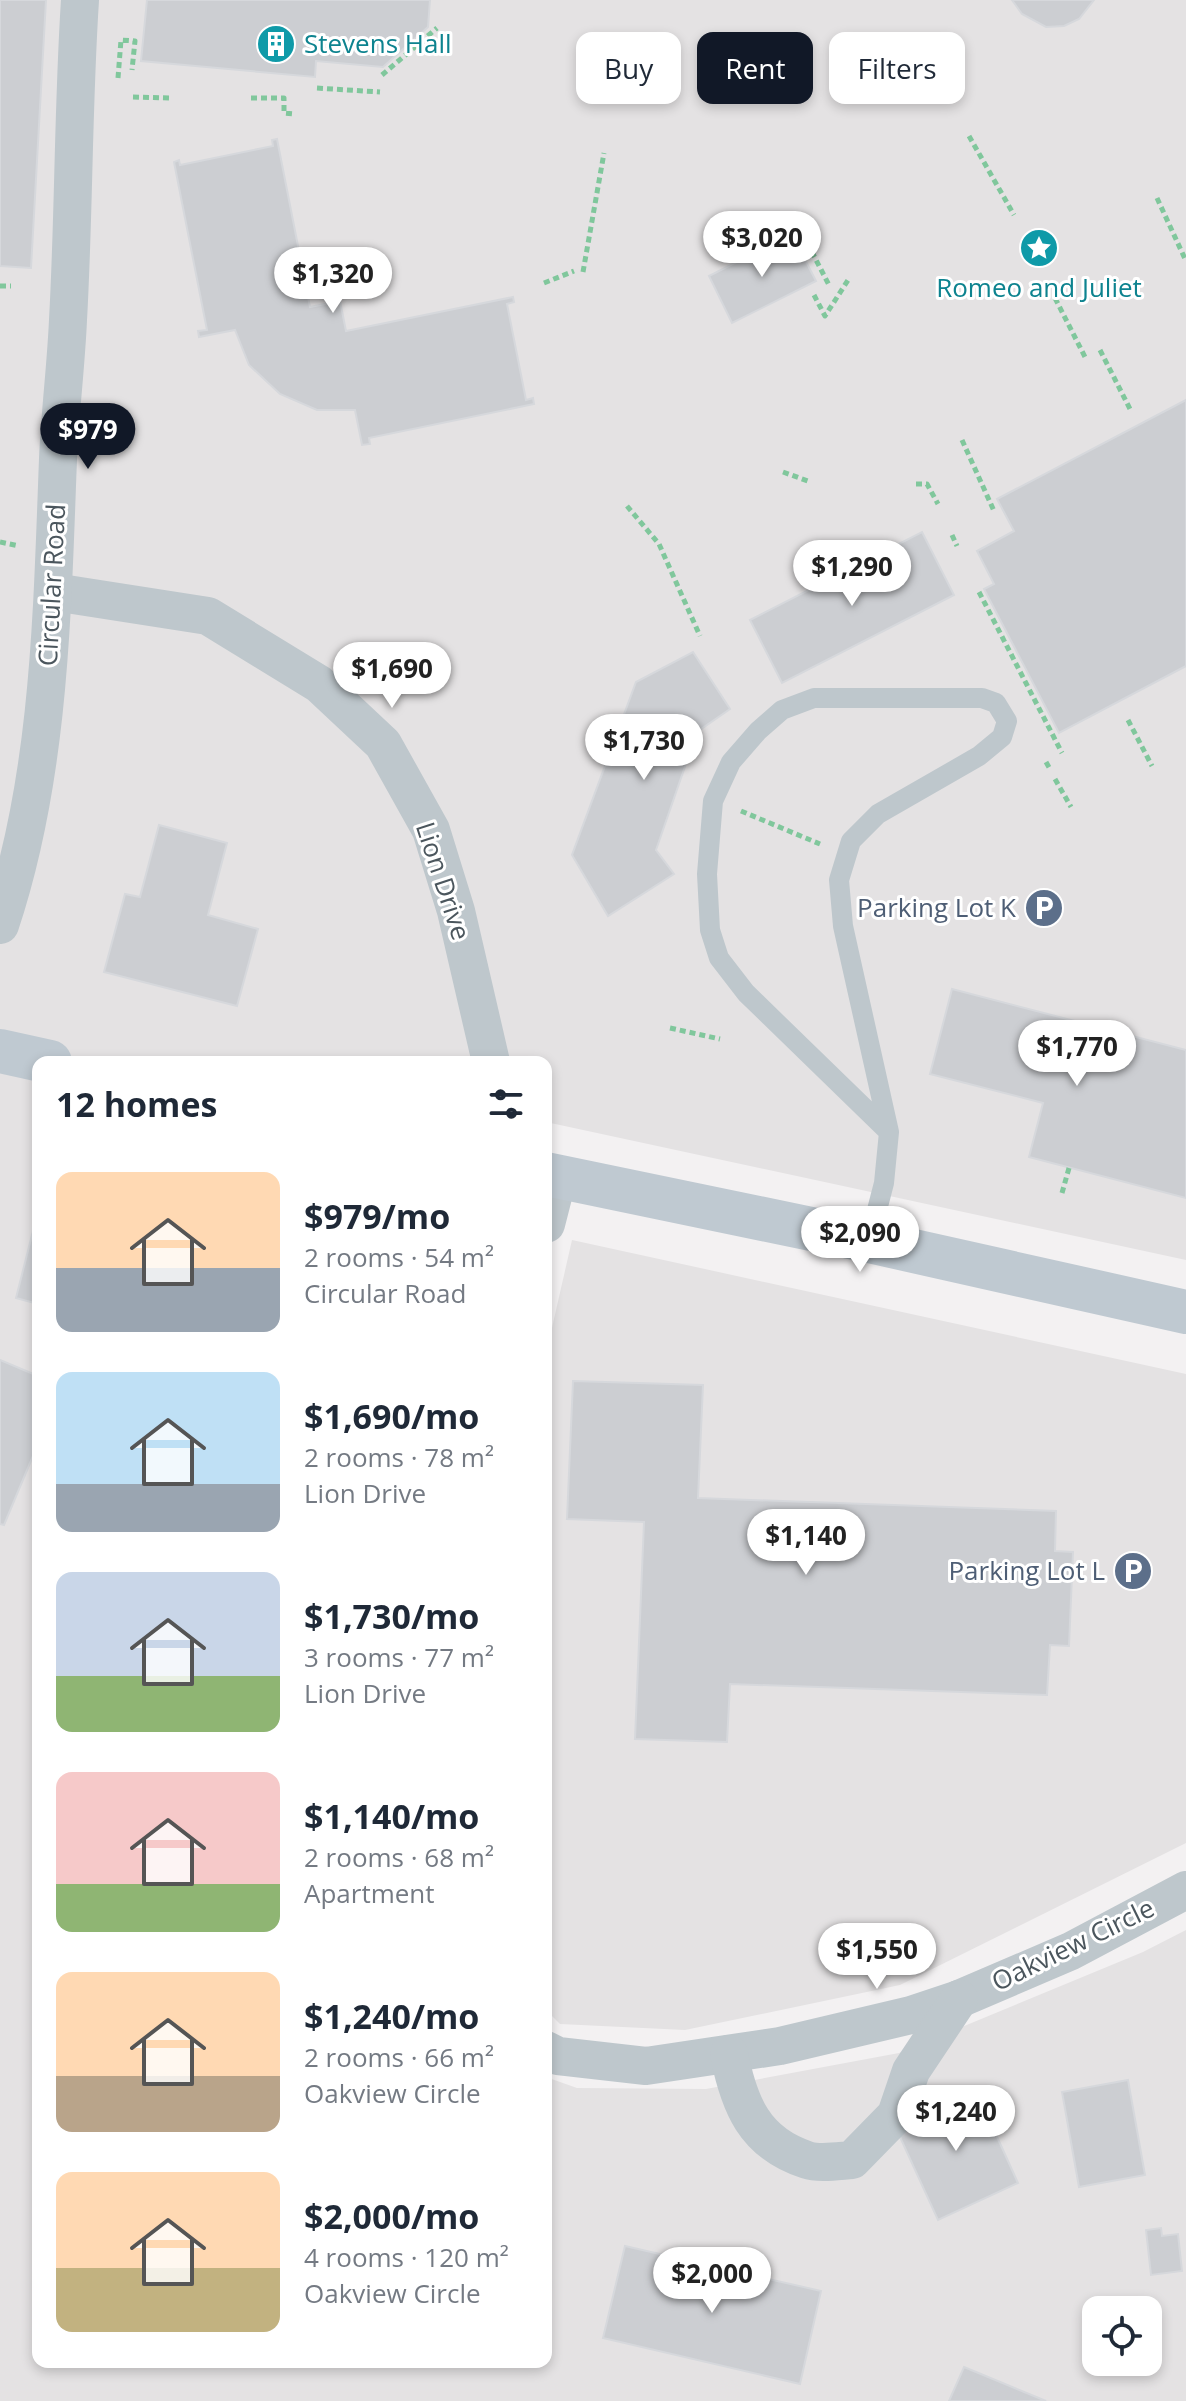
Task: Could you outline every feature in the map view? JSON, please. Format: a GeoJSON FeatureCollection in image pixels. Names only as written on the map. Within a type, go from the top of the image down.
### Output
{"type":"FeatureCollection","features":[{"type":"Feature","properties":{"kind":"main road"},"geometry":{"type":"LineString","coordinates":[[0,1051],[32,1058]]}},
{"type":"Feature","properties":{"kind":"main road"},"geometry":{"type":"LineString","coordinates":[[552,1176],[869,1241],[1186,1312]]}},
{"type":"Feature","properties":{"kind":"street","name":"Circular Road"},"geometry":{"type":"LineString","coordinates":[[0,925],[13,884],[46,711],[54,592],[61,379],[68,322],[72,121],[80,0]]}},
{"type":"Feature","properties":{"kind":"street","name":"Lion Drive"},"geometry":{"type":"LineString","coordinates":[[54,592],[208,616],[319,684],[383,744],[431,830],[464,940],[490,1056]]}},
{"type":"Feature","properties":{"kind":"street","name":"Oakview Circle"},"geometry":{"type":"LineString","coordinates":[[552,2053],[646,2066],[780,2046],[911,2015],[959,1999],[1071,1951],[1186,1890]]}},
{"type":"Feature","properties":{"kind":"street","name":"Oakview Circle"},"geometry":{"type":"LineString","coordinates":[[729,2054],[737,2093],[762,2137],[809,2161],[852,2160],[896,2115],[911,2071],[959,1999]]}},
{"type":"Feature","properties":{"kind":"lane"},"geometry":{"type":"LineString","coordinates":[[869,1241],[884,1183],[889,1132],[852,966],[839,880],[851,841],[878,814],[979,756],[1002,737],[1007,721],[996,703],[982,698],[814,698],[782,710],[758,731],[731,762],[713,801],[707,874],[710,930],[719,958],[746,993],[889,1132]]}},
{"type":"Feature","properties":{"kind":"path"},"geometry":{"type":"LineString","coordinates":[[382,75],[437,28]]}},
{"type":"Feature","properties":{"kind":"path"},"geometry":{"type":"LineString","coordinates":[[118,78],[121,40],[135,41],[132,70]]}},
{"type":"Feature","properties":{"kind":"path"},"geometry":{"type":"LineString","coordinates":[[317,88],[380,92]]}},
{"type":"Feature","properties":{"kind":"path"},"geometry":{"type":"LineString","coordinates":[[133,97],[171,98]]}},
{"type":"Feature","properties":{"kind":"path"},"geometry":{"type":"LineString","coordinates":[[251,98],[284,98],[284,113],[295,114]]}},
{"type":"Feature","properties":{"kind":"path"},"geometry":{"type":"LineString","coordinates":[[969,136],[1014,215]]}},
{"type":"Feature","properties":{"kind":"path"},"geometry":{"type":"LineString","coordinates":[[583,272],[604,153]]}},
{"type":"Feature","properties":{"kind":"path"},"geometry":{"type":"LineString","coordinates":[[1157,198],[1186,261]]}},
{"type":"Feature","properties":{"kind":"path"},"geometry":{"type":"LineString","coordinates":[[798,225],[830,287]]}},
{"type":"Feature","properties":{"kind":"path"},"geometry":{"type":"LineString","coordinates":[[544,283],[574,271]]}},
{"type":"Feature","properties":{"kind":"path"},"geometry":{"type":"LineString","coordinates":[[814,295],[825,316],[850,277]]}},
{"type":"Feature","properties":{"kind":"path"},"geometry":{"type":"LineString","coordinates":[[0,286],[11,286]]}},
{"type":"Feature","properties":{"kind":"path"},"geometry":{"type":"LineString","coordinates":[[1055,298],[1085,357]]}},
{"type":"Feature","properties":{"kind":"path"},"geometry":{"type":"LineString","coordinates":[[1100,350],[1130,409]]}},
{"type":"Feature","properties":{"kind":"path"},"geometry":{"type":"LineString","coordinates":[[962,440],[994,511]]}},
{"type":"Feature","properties":{"kind":"path"},"geometry":{"type":"LineString","coordinates":[[783,472],[808,481]]}},
{"type":"Feature","properties":{"kind":"path"},"geometry":{"type":"LineString","coordinates":[[916,484],[927,484],[938,504]]}},
{"type":"Feature","properties":{"kind":"path"},"geometry":{"type":"LineString","coordinates":[[627,506],[659,544],[700,636]]}},
{"type":"Feature","properties":{"kind":"path"},"geometry":{"type":"LineString","coordinates":[[952,535],[957,546]]}},
{"type":"Feature","properties":{"kind":"path"},"geometry":{"type":"LineString","coordinates":[[822,560],[831,578]]}},
{"type":"Feature","properties":{"kind":"path"},"geometry":{"type":"LineString","coordinates":[[979,592],[1062,753]]}},
{"type":"Feature","properties":{"kind":"path"},"geometry":{"type":"LineString","coordinates":[[1128,720],[1152,766]]}},
{"type":"Feature","properties":{"kind":"path"},"geometry":{"type":"LineString","coordinates":[[1046,762],[1050,769]]}},
{"type":"Feature","properties":{"kind":"path"},"geometry":{"type":"LineString","coordinates":[[1055,779],[1071,807]]}},
{"type":"Feature","properties":{"kind":"path"},"geometry":{"type":"LineString","coordinates":[[726,805],[832,849]]}},
{"type":"Feature","properties":{"kind":"path"},"geometry":{"type":"LineString","coordinates":[[670,1028],[720,1039]]}},
{"type":"Feature","properties":{"kind":"path"},"geometry":{"type":"LineString","coordinates":[[1062,1193],[1069,1168]]}},
{"type":"Feature","properties":{"kind":"shaded area"},"geometry":{"type":"Polygon","coordinates":[[[0,0],[1186,0],[1186,1260],[552,1123],[552,1056],[32,1056],[32,2368],[552,2368],[552,2079],[577,2088],[706,2089],[899,2053],[1143,1952],[1186,1930],[1186,2401],[0,2401],[0,0]]]}},
{"type":"Feature","properties":{"kind":"shaded area"},"geometry":{"type":"Polygon","coordinates":[[[572,1240],[1186,1374],[1186,1843],[900,1985],[685,2030],[560,2024],[552,2016],[552,1328],[572,1240]]]}},
{"type":"Feature","properties":{"kind":"building"},"geometry":{"type":"Polygon","coordinates":[[[0,0],[46,0],[31,268],[0,266],[0,0]]]}},
{"type":"Feature","properties":{"kind":"building","name":"Stevens Hall"},"geometry":{"type":"Polygon","coordinates":[[[147,0],[430,0],[428,27],[383,67],[316,61],[315,77],[141,61],[147,0]]]}},
{"type":"Feature","properties":{"kind":"building"},"geometry":{"type":"Polygon","coordinates":[[[1012,0],[1094,0],[1079,19],[1064,26],[1046,27],[1022,14],[1012,0]]]}},
{"type":"Feature","properties":{"kind":"building"},"geometry":{"type":"Polygon","coordinates":[[[277,139],[310,307],[340,301],[346,331],[513,297],[514,302],[507,304],[526,400],[533,398],[534,404],[369,438],[370,444],[362,445],[355,410],[317,410],[280,394],[249,365],[235,330],[199,337],[198,331],[207,330],[174,162],[179,160],[180,165],[273,146],[272,140],[277,139]]]}},
{"type":"Feature","properties":{"kind":"building"},"geometry":{"type":"Polygon","coordinates":[[[792,234],[816,281],[732,323],[709,276],[792,234]]]}},
{"type":"Feature","properties":{"kind":"building"},"geometry":{"type":"Polygon","coordinates":[[[1186,400],[1186,666],[1059,733],[984,589],[994,584],[977,551],[1014,531],[997,499],[1186,400]]]}},
{"type":"Feature","properties":{"kind":"building"},"geometry":{"type":"Polygon","coordinates":[[[922,532],[954,595],[782,683],[750,620],[922,532]]]}},
{"type":"Feature","properties":{"kind":"building"},"geometry":{"type":"Polygon","coordinates":[[[693,652],[730,709],[697,732],[656,850],[674,874],[608,916],[572,855],[636,682],[693,652]]]}},
{"type":"Feature","properties":{"kind":"building"},"geometry":{"type":"Polygon","coordinates":[[[159,825],[227,843],[208,915],[258,929],[237,1006],[104,972],[125,894],[140,897],[159,825]]]}},
{"type":"Feature","properties":{"kind":"building"},"geometry":{"type":"Polygon","coordinates":[[[952,989],[1186,1050],[1186,1198],[1029,1157],[1043,1103],[930,1074],[952,989]]]}},
{"type":"Feature","properties":{"kind":"building"},"geometry":{"type":"Polygon","coordinates":[[[32,1235],[32,1302],[16,1298],[32,1235]]]}},
{"type":"Feature","properties":{"kind":"building"},"geometry":{"type":"Polygon","coordinates":[[[0,1360],[32,1373],[32,1458],[4,1525],[0,1524],[0,1360]]]}},
{"type":"Feature","properties":{"kind":"building"},"geometry":{"type":"Polygon","coordinates":[[[573,1381],[703,1385],[698,1498],[1056,1511],[1055,1551],[1073,1552],[1069,1646],[1050,1645],[1047,1695],[730,1684],[727,1742],[635,1739],[644,1522],[567,1519],[573,1381]]]}},
{"type":"Feature","properties":{"kind":"building"},"geometry":{"type":"Polygon","coordinates":[[[1128,2080],[1145,2175],[1079,2187],[1062,2092],[1128,2080]]]}},
{"type":"Feature","properties":{"kind":"building"},"geometry":{"type":"Polygon","coordinates":[[[974,2086],[1018,2183],[938,2220],[894,2124],[974,2086]]]}},
{"type":"Feature","properties":{"kind":"building"},"geometry":{"type":"Polygon","coordinates":[[[1161,2228],[1162,2236],[1178,2234],[1182,2271],[1151,2275],[1146,2230],[1161,2228]]]}},
{"type":"Feature","properties":{"kind":"building"},"geometry":{"type":"Polygon","coordinates":[[[625,2246],[821,2291],[800,2384],[603,2338],[625,2246]]]}},
{"type":"Feature","properties":{"kind":"building"},"geometry":{"type":"Polygon","coordinates":[[[964,2367],[1046,2401],[949,2401],[964,2367]]]}},
{"type":"Feature","properties":{"kind":"place","name":"Stevens Hall"},"geometry":{"type":"Point","coordinates":[276,44]}},
{"type":"Feature","properties":{"kind":"place","name":"Romeo and Juliet"},"geometry":{"type":"Point","coordinates":[1039,248]}},
{"type":"Feature","properties":{"kind":"place","name":"Parking Lot K"},"geometry":{"type":"Point","coordinates":[1044,908]}},
{"type":"Feature","properties":{"kind":"place","name":"Parking Lot L"},"geometry":{"type":"Point","coordinates":[1133,1571]}}]}
